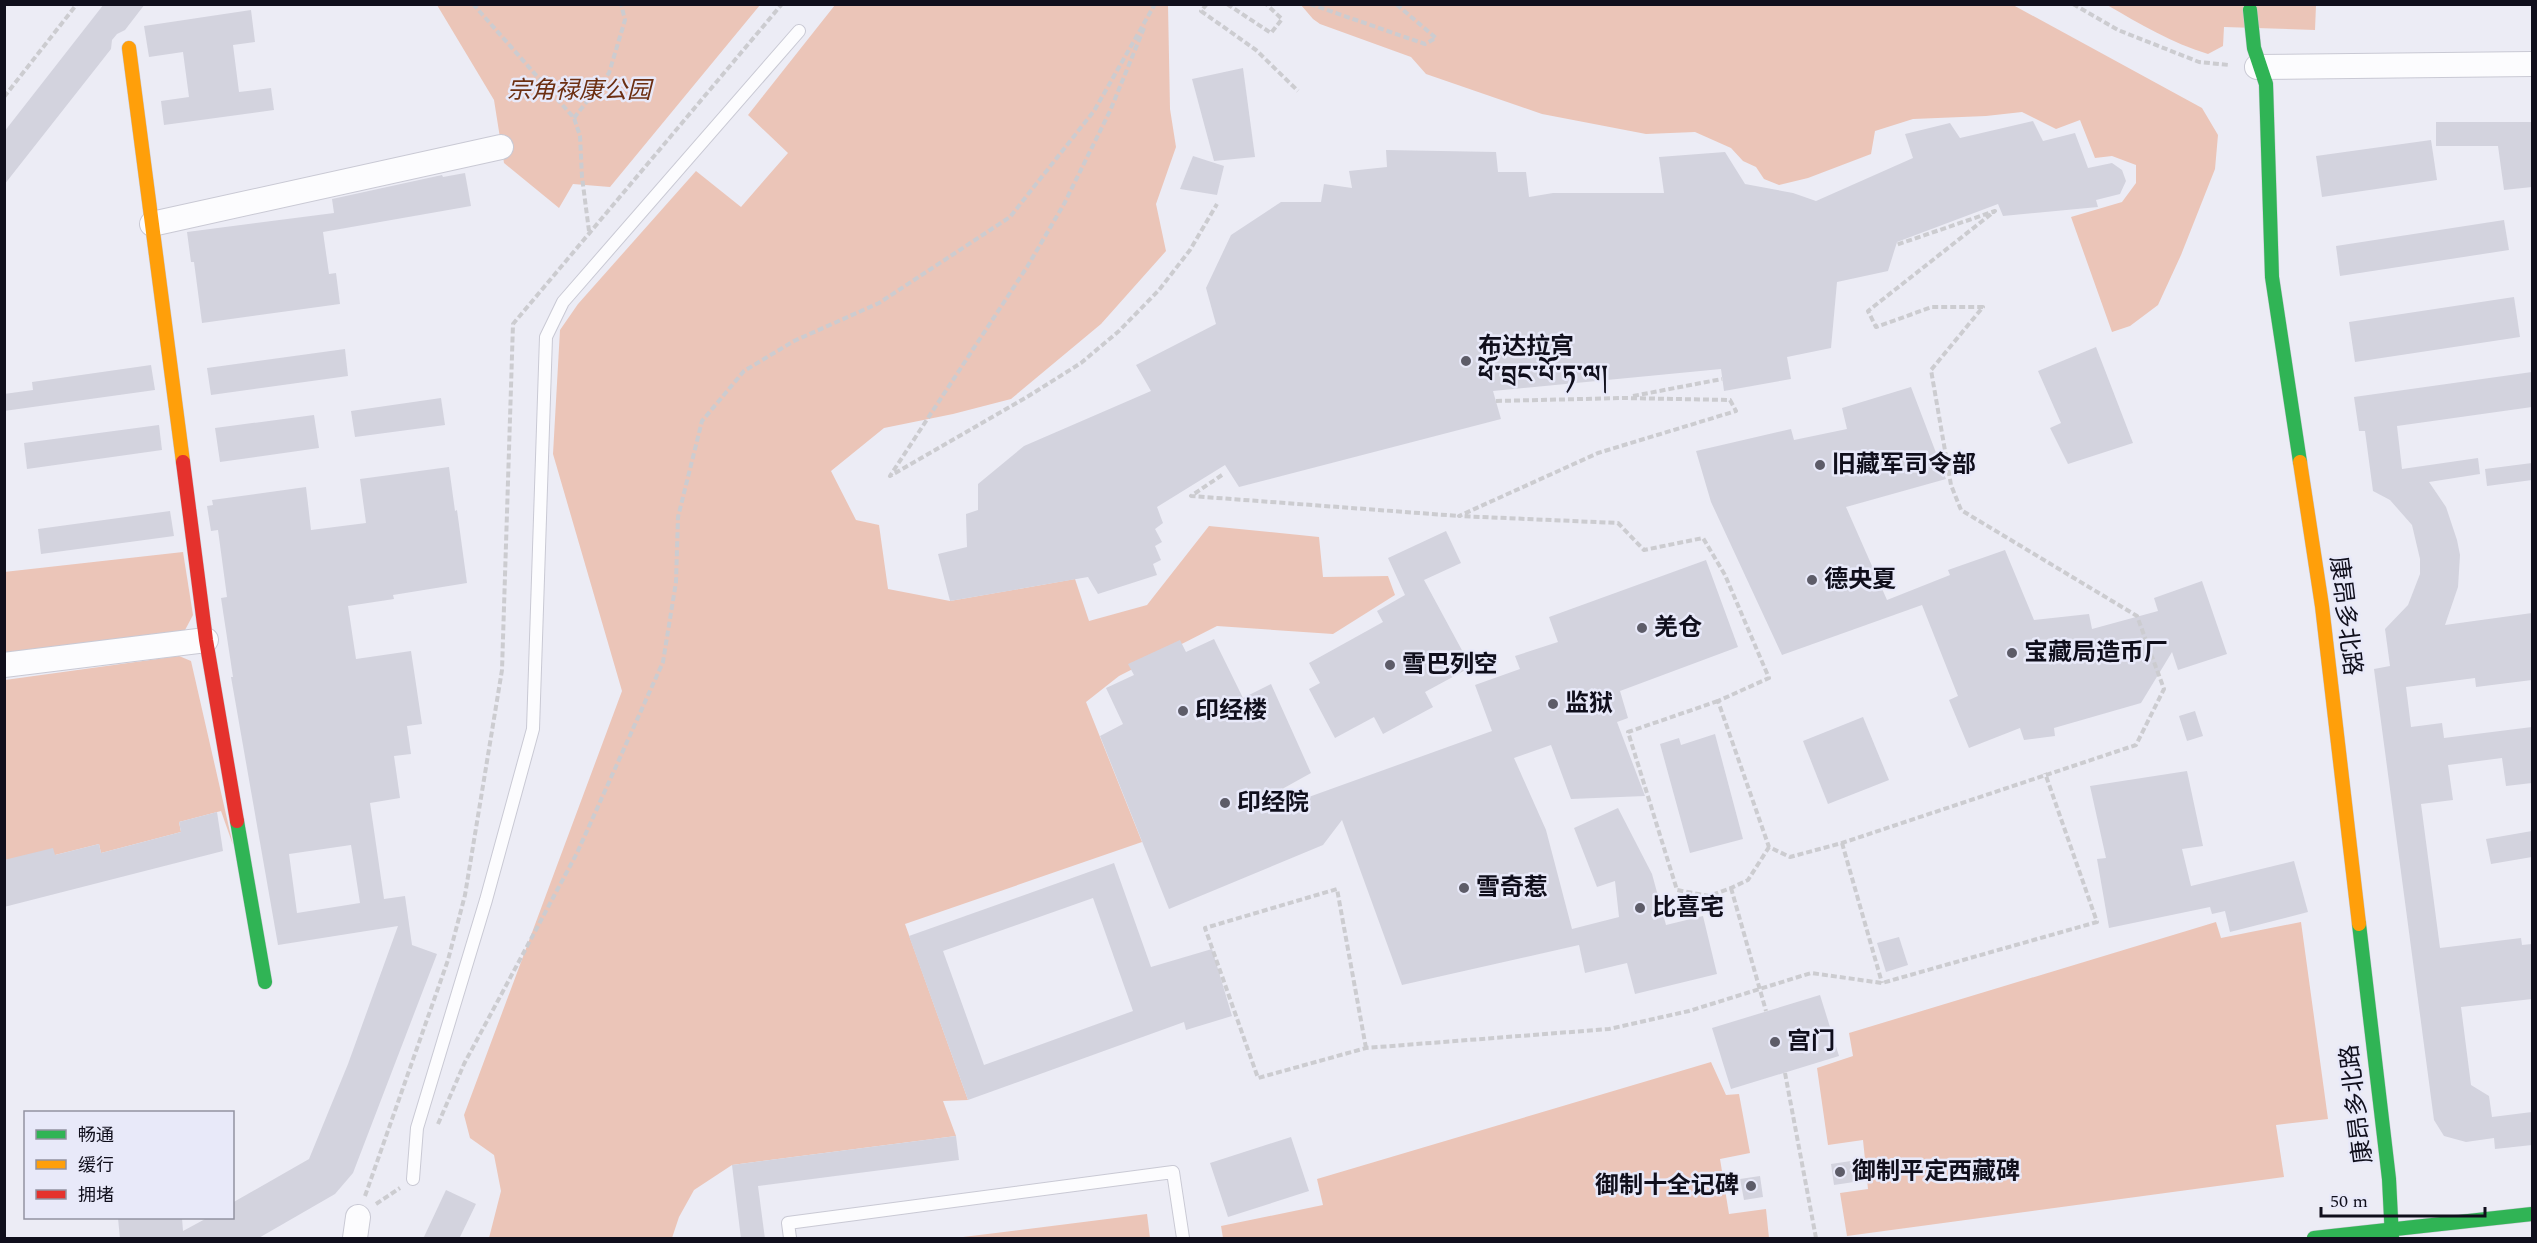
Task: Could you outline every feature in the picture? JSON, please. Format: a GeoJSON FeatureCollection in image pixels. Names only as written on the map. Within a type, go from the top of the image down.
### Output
{"type":"FeatureCollection","features":[{"type":"Feature","properties":{"kind":"street","name":"康昂多北路"},"geometry":{"type":"LineString","coordinates":[[2250,10],[2250,36],[2257,67],[2266,84],[2272,277],[2322,606],[2389,1179],[2392,1234]]}},
{"type":"Feature","properties":{"kind":"street"},"geometry":{"type":"LineString","coordinates":[[129,48],[206,640],[264,982]]}},
{"type":"Feature","properties":{"kind":"street"},"geometry":{"type":"LineString","coordinates":[[2257,67],[2532,64]]}},
{"type":"Feature","properties":{"kind":"street"},"geometry":{"type":"LineString","coordinates":[[152,224],[501,147]]}},
{"type":"Feature","properties":{"kind":"street"},"geometry":{"type":"LineString","coordinates":[[4,665],[206,640]]}},
{"type":"Feature","properties":{"kind":"street"},"geometry":{"type":"LineString","coordinates":[[2314,1239],[2392,1234],[2532,1214]]}},
{"type":"Feature","properties":{"kind":"lane"},"geometry":{"type":"LineString","coordinates":[[413,1179],[417,1128],[486,900],[533,729],[546,337],[563,302],[800,31]]}},
{"type":"Feature","properties":{"kind":"lane"},"geometry":{"type":"LineString","coordinates":[[790,1239],[788,1223],[1173,1172],[1183,1239]]}},
{"type":"Feature","properties":{"kind":"path"},"geometry":{"type":"LineString","coordinates":[[4,97],[77,4]]}},
{"type":"Feature","properties":{"kind":"path"},"geometry":{"type":"LineString","coordinates":[[473,4],[574,118],[580,136],[582,177],[589,232]]}},
{"type":"Feature","properties":{"kind":"path"},"geometry":{"type":"LineString","coordinates":[[574,118],[609,73],[625,20],[621,4]]}},
{"type":"Feature","properties":{"kind":"path"},"geometry":{"type":"LineString","coordinates":[[1155,4],[1110,111],[1064,204],[1027,267],[890,476],[1081,363],[1119,331],[1159,290],[1190,250],[1217,204]]}},
{"type":"Feature","properties":{"kind":"path"},"geometry":{"type":"LineString","coordinates":[[1207,4],[1201,10],[1256,50],[1298,91]]}},
{"type":"Feature","properties":{"kind":"path"},"geometry":{"type":"LineString","coordinates":[[1227,4],[1271,33],[1282,19],[1266,4]]}},
{"type":"Feature","properties":{"kind":"path"},"geometry":{"type":"LineString","coordinates":[[1310,4],[1425,44],[1436,38],[1396,4]]}},
{"type":"Feature","properties":{"kind":"path"},"geometry":{"type":"LineString","coordinates":[[2073,4],[2118,30],[2199,62],[2257,67]]}},
{"type":"Feature","properties":{"kind":"path"},"geometry":{"type":"LineString","coordinates":[[436,1127],[464,1064],[577,853],[663,662],[676,582],[678,517],[702,421],[744,371],[794,341],[879,303],[1010,217],[1094,111],[1152,11]]}},
{"type":"Feature","properties":{"kind":"path"},"geometry":{"type":"LineString","coordinates":[[1718,700],[1769,847],[1790,857],[1842,843],[2045,773],[2136,745],[2164,690],[2137,616],[1961,510],[1951,485],[1931,370],[1983,308],[1932,307],[1876,327],[1868,311],[1995,211],[1896,245]]}},
{"type":"Feature","properties":{"kind":"path"},"geometry":{"type":"LineString","coordinates":[[1624,398],[1722,379]]}},
{"type":"Feature","properties":{"kind":"path"},"geometry":{"type":"LineString","coordinates":[[1459,516],[1598,453],[1736,411],[1730,400],[1624,398],[1496,401]]}},
{"type":"Feature","properties":{"kind":"path"},"geometry":{"type":"LineString","coordinates":[[1222,475],[1191,496],[1459,516],[1618,523],[1644,550],[1703,538],[1725,575],[1769,678],[1718,700],[1628,732],[1677,890],[1709,896],[1731,888],[1748,880],[1769,847]]}},
{"type":"Feature","properties":{"kind":"path"},"geometry":{"type":"LineString","coordinates":[[1366,1048],[1337,889],[1205,928],[1258,1078],[1366,1048],[1609,1029],[1689,1011],[1811,973],[1882,983],[2097,922],[2045,773]]}},
{"type":"Feature","properties":{"kind":"path"},"geometry":{"type":"LineString","coordinates":[[1842,843],[1882,983]]}},
{"type":"Feature","properties":{"kind":"path"},"geometry":{"type":"LineString","coordinates":[[1731,888],[1766,1011]]}},
{"type":"Feature","properties":{"kind":"path"},"geometry":{"type":"LineString","coordinates":[[1785,1073],[1816,1239]]}},
{"type":"Feature","properties":{"kind":"path"},"geometry":{"type":"LineString","coordinates":[[356,1228],[413,1179]]}},
{"type":"Feature","properties":{"kind":"green space","name":"宗角禄康公园"},"geometry":{"type":"Polygon","coordinates":[[[437,5],[760,5],[610,187],[573,184],[559,208],[504,163],[494,100],[437,5]]]}},
{"type":"Feature","properties":{"kind":"green space"},"geometry":{"type":"Polygon","coordinates":[[[835,5],[1168,5],[1170,109],[1176,147],[1156,204],[1166,251],[1101,324],[1011,399],[884,428],[831,471],[856,520],[879,525],[888,589],[950,601],[1075,579],[1089,621],[1147,605],[1209,526],[1319,537],[1323,577],[1388,576],[1395,595],[1333,634],[1217,626],[1119,676],[1086,702],[1142,842],[905,924],[968,1100],[943,1101],[956,1136],[732,1165],[694,1190],[679,1217],[672,1238],[489,1238],[501,1191],[494,1155],[470,1138],[464,1115],[622,691],[553,454],[560,330],[578,304],[696,171],[741,207],[788,153],[748,115],[835,5]]]}},
{"type":"Feature","properties":{"kind":"green space"},"geometry":{"type":"Polygon","coordinates":[[[1301,5],[2013,5],[2202,108],[2218,135],[2215,169],[2181,255],[2158,305],[2130,326],[2112,332],[2071,217],[2122,202],[2136,183],[2136,165],[2112,156],[2095,158],[2080,120],[2056,129],[2022,112],[1913,119],[1875,131],[1871,154],[1808,178],[1779,185],[1764,179],[1756,167],[1743,161],[1731,148],[1695,132],[1646,134],[1542,114],[1426,74],[1411,57],[1320,24],[1301,5]]]}},
{"type":"Feature","properties":{"kind":"green space"},"geometry":{"type":"Polygon","coordinates":[[[2107,5],[2316,5],[2315,30],[2224,27],[2223,46],[2208,54],[2169,39],[2107,5]]]}},
{"type":"Feature","properties":{"kind":"green space"},"geometry":{"type":"Polygon","coordinates":[[[183,552],[193,615],[184,632],[5,654],[4,572],[183,552]]]}},
{"type":"Feature","properties":{"kind":"green space"},"geometry":{"type":"Polygon","coordinates":[[[179,656],[191,661],[233,845],[221,811],[179,822],[181,832],[101,853],[99,844],[55,855],[5,860],[5,680],[179,656]]]}},
{"type":"Feature","properties":{"kind":"green space"},"geometry":{"type":"Polygon","coordinates":[[[2216,922],[2221,938],[2301,922],[2328,1119],[2276,1125],[2284,1177],[1847,1236],[1840,1193],[1868,1189],[1863,1140],[1828,1145],[1817,1068],[1853,1056],[1849,1033],[2216,922]]]}},
{"type":"Feature","properties":{"kind":"green space"},"geometry":{"type":"Polygon","coordinates":[[[1711,1062],[1726,1095],[1739,1094],[1750,1153],[1720,1159],[1729,1214],[1766,1209],[1769,1238],[1223,1238],[1221,1226],[1323,1205],[1317,1179],[1711,1062]]]}},
{"type":"Feature","properties":{"kind":"green space"},"geometry":{"type":"Polygon","coordinates":[[[1147,1214],[1150,1238],[955,1238],[1147,1214]]]}},
{"type":"Feature","properties":{"kind":"building"},"geometry":{"type":"Polygon","coordinates":[[[104,4],[145,4],[125,30],[112,40],[111,49],[4,185],[4,132],[104,4]]]}},
{"type":"Feature","properties":{"kind":"building"},"geometry":{"type":"Polygon","coordinates":[[[251,10],[255,42],[233,45],[239,92],[271,88],[274,110],[164,125],[161,101],[189,97],[183,52],[149,57],[144,26],[251,10]]]}},
{"type":"Feature","properties":{"kind":"building"},"geometry":{"type":"Polygon","coordinates":[[[1243,68],[1255,157],[1214,161],[1192,79],[1243,68]]]}},
{"type":"Feature","properties":{"kind":"building","name":"布达拉宫 ཕོ་བྲང་པོ་ཏ་ལ།"},"geometry":{"type":"Polygon","coordinates":[[[2033,121],[2043,141],[2075,133],[2088,168],[2112,163],[2122,170],[2126,181],[2120,194],[2096,200],[2098,207],[2003,216],[1998,204],[1897,242],[1888,271],[1837,282],[1831,348],[1787,357],[1791,379],[1724,391],[1721,369],[1493,391],[1501,419],[1239,487],[1225,465],[1157,507],[1163,523],[1155,529],[1162,542],[1155,546],[1161,560],[1153,564],[1157,575],[1098,594],[1088,577],[950,601],[938,554],[967,547],[966,514],[978,510],[978,484],[1024,446],[1151,391],[1136,365],[1216,324],[1206,288],[1231,235],[1281,202],[1321,202],[1324,184],[1352,188],[1349,171],[1387,167],[1386,150],[1496,152],[1498,172],[1526,172],[1529,197],[1553,193],[1664,193],[1659,157],[1725,152],[1745,184],[1793,193],[1816,201],[1913,158],[1905,134],[1950,123],[1960,138],[2033,121]]]}},
{"type":"Feature","properties":{"kind":"building"},"geometry":{"type":"Polygon","coordinates":[[[2436,122],[2532,122],[2532,187],[2504,190],[2498,146],[2436,146],[2436,122]]]}},
{"type":"Feature","properties":{"kind":"building"},"geometry":{"type":"Polygon","coordinates":[[[2431,140],[2437,180],[2322,197],[2316,156],[2431,140]]]}},
{"type":"Feature","properties":{"kind":"building"},"geometry":{"type":"Polygon","coordinates":[[[1193,156],[1224,166],[1217,195],[1180,189],[1193,156]]]}},
{"type":"Feature","properties":{"kind":"building"},"geometry":{"type":"Polygon","coordinates":[[[465,173],[471,206],[323,232],[329,274],[336,273],[340,304],[202,323],[194,262],[191,262],[187,232],[334,213],[332,199],[442,175],[443,177],[465,173]]]}},
{"type":"Feature","properties":{"kind":"building"},"geometry":{"type":"Polygon","coordinates":[[[2504,220],[2509,250],[2340,276],[2336,246],[2504,220]]]}},
{"type":"Feature","properties":{"kind":"building"},"geometry":{"type":"Polygon","coordinates":[[[2514,297],[2520,337],[2355,362],[2349,322],[2514,297]]]}},
{"type":"Feature","properties":{"kind":"building"},"geometry":{"type":"Polygon","coordinates":[[[2096,347],[2133,443],[2068,464],[2050,428],[2061,423],[2038,371],[2096,347]]]}},
{"type":"Feature","properties":{"kind":"building"},"geometry":{"type":"Polygon","coordinates":[[[345,349],[348,376],[211,395],[207,368],[345,349]]]}},
{"type":"Feature","properties":{"kind":"building"},"geometry":{"type":"Polygon","coordinates":[[[151,365],[155,390],[4,411],[4,394],[33,390],[32,382],[151,365]]]}},
{"type":"Feature","properties":{"kind":"building"},"geometry":{"type":"Polygon","coordinates":[[[2532,372],[2532,407],[2397,426],[2402,469],[2478,458],[2480,474],[2429,482],[2446,507],[2460,555],[2458,587],[2445,625],[2532,613],[2532,680],[2476,687],[2475,678],[2406,687],[2411,727],[2442,723],[2444,738],[2532,727],[2532,783],[2506,786],[2502,758],[2448,765],[2453,800],[2421,804],[2440,948],[2521,938],[2522,945],[2532,944],[2532,999],[2461,1007],[2471,1085],[2489,1096],[2492,1117],[2532,1112],[2532,1145],[2495,1149],[2494,1138],[2466,1142],[2444,1136],[2434,1120],[2374,669],[2390,666],[2385,629],[2408,605],[2420,574],[2420,559],[2412,525],[2390,500],[2373,491],[2365,431],[2359,431],[2354,397],[2532,372]]]}},
{"type":"Feature","properties":{"kind":"building"},"geometry":{"type":"Polygon","coordinates":[[[1911,387],[1946,479],[1846,507],[1887,600],[1950,575],[1948,570],[2005,550],[2034,620],[2089,614],[2092,629],[2158,611],[2154,598],[2202,581],[2227,654],[2178,670],[2172,652],[2141,703],[2054,728],[2055,736],[2024,740],[2020,728],[1969,748],[1949,700],[1958,696],[1922,605],[1782,655],[1711,502],[1696,451],[1791,429],[1794,440],[1847,429],[1842,408],[1911,387]]]}},
{"type":"Feature","properties":{"kind":"building"},"geometry":{"type":"Polygon","coordinates":[[[441,398],[445,425],[355,437],[351,411],[441,398]]]}},
{"type":"Feature","properties":{"kind":"building"},"geometry":{"type":"Polygon","coordinates":[[[314,415],[319,448],[220,462],[215,428],[314,415]]]}},
{"type":"Feature","properties":{"kind":"building"},"geometry":{"type":"Polygon","coordinates":[[[159,425],[162,450],[27,469],[24,443],[159,425]]]}},
{"type":"Feature","properties":{"kind":"building"},"geometry":{"type":"Polygon","coordinates":[[[2532,463],[2532,480],[2487,486],[2485,469],[2532,463]]]}},
{"type":"Feature","properties":{"kind":"building"},"geometry":{"type":"Polygon","coordinates":[[[449,467],[467,583],[393,595],[394,599],[348,606],[356,659],[411,651],[422,724],[407,726],[411,754],[394,756],[400,798],[370,803],[384,899],[405,896],[412,945],[437,954],[353,1173],[335,1194],[257,1239],[120,1239],[118,1219],[182,1219],[183,1231],[205,1219],[234,1219],[234,1202],[309,1159],[348,1064],[398,926],[278,945],[231,677],[233,677],[221,598],[227,597],[218,530],[211,531],[207,506],[213,505],[212,500],[306,487],[311,530],[366,523],[360,479],[449,467]],[[351,845],[289,854],[297,913],[360,903],[351,845]]]}},
{"type":"Feature","properties":{"kind":"building"},"geometry":{"type":"Polygon","coordinates":[[[170,511],[174,536],[41,554],[38,529],[170,511]]]}},
{"type":"Feature","properties":{"kind":"building","name":"雪巴列空"},"geometry":{"type":"Polygon","coordinates":[[[1446,531],[1461,563],[1424,580],[1471,667],[1425,692],[1433,707],[1383,734],[1374,717],[1335,738],[1309,689],[1320,683],[1309,663],[1383,622],[1377,611],[1405,595],[1388,558],[1446,531]]]}},
{"type":"Feature","properties":{"kind":"building"},"geometry":{"type":"Polygon","coordinates":[[[1706,560],[1738,647],[1620,691],[1628,718],[1617,722],[1645,796],[1571,799],[1551,745],[1514,758],[1546,830],[1572,929],[1619,917],[1615,881],[1597,887],[1574,828],[1618,808],[1652,874],[1666,925],[1703,916],[1717,974],[1635,994],[1627,963],[1585,973],[1579,945],[1402,985],[1342,820],[1323,845],[1169,909],[1100,736],[1123,724],[1106,688],[1134,675],[1128,664],[1180,640],[1186,652],[1214,639],[1243,698],[1271,684],[1311,773],[1275,793],[1281,807],[1492,731],[1475,685],[1520,669],[1515,656],[1558,642],[1549,617],[1706,560]]]}},
{"type":"Feature","properties":{"kind":"building"},"geometry":{"type":"Polygon","coordinates":[[[2195,711],[2203,736],[2187,741],[2179,716],[2195,711]]]}},
{"type":"Feature","properties":{"kind":"building"},"geometry":{"type":"Polygon","coordinates":[[[1863,717],[1889,780],[1828,804],[1803,741],[1863,717]]]}},
{"type":"Feature","properties":{"kind":"building"},"geometry":{"type":"Polygon","coordinates":[[[1715,734],[1743,839],[1690,853],[1660,744],[1679,738],[1681,745],[1715,734]]]}},
{"type":"Feature","properties":{"kind":"building"},"geometry":{"type":"Polygon","coordinates":[[[2187,771],[2203,846],[2182,849],[2191,886],[2294,861],[2308,912],[2230,932],[2225,911],[2212,914],[2210,907],[2109,928],[2097,859],[2106,858],[2090,786],[2187,771]]]}},
{"type":"Feature","properties":{"kind":"building"},"geometry":{"type":"Polygon","coordinates":[[[217,812],[223,851],[4,907],[4,860],[53,848],[55,855],[99,844],[101,853],[181,832],[179,822],[217,812]]]}},
{"type":"Feature","properties":{"kind":"building"},"geometry":{"type":"Polygon","coordinates":[[[2532,831],[2532,857],[2491,864],[2486,839],[2532,831]]]}},
{"type":"Feature","properties":{"kind":"building"},"geometry":{"type":"Polygon","coordinates":[[[1114,863],[1151,967],[1212,949],[1232,1016],[1186,1030],[1184,1022],[968,1100],[909,936],[1114,863]],[[1093,898],[943,951],[984,1065],[1133,1011],[1093,898]]]}},
{"type":"Feature","properties":{"kind":"building"},"geometry":{"type":"Polygon","coordinates":[[[1899,937],[1908,965],[1886,972],[1877,943],[1899,937]]]}},
{"type":"Feature","properties":{"kind":"building","name":"宫门"},"geometry":{"type":"Polygon","coordinates":[[[1820,995],[1839,1056],[1731,1089],[1712,1028],[1820,995]]]}},
{"type":"Feature","properties":{"kind":"building"},"geometry":{"type":"Polygon","coordinates":[[[956,1136],[959,1160],[758,1186],[765,1239],[741,1239],[732,1165],[956,1136]]]}},
{"type":"Feature","properties":{"kind":"building"},"geometry":{"type":"Polygon","coordinates":[[[1291,1137],[1309,1191],[1228,1217],[1210,1163],[1291,1137]]]}},
{"type":"Feature","properties":{"kind":"building"},"geometry":{"type":"Polygon","coordinates":[[[1851,1161],[1854,1182],[1834,1185],[1831,1164],[1851,1161]]]}},
{"type":"Feature","properties":{"kind":"building"},"geometry":{"type":"Polygon","coordinates":[[[1760,1176],[1763,1197],[1744,1200],[1740,1179],[1760,1176]]]}},
{"type":"Feature","properties":{"kind":"building"},"geometry":{"type":"Polygon","coordinates":[[[446,1190],[476,1204],[459,1239],[423,1239],[446,1190]]]}},
{"type":"Feature","properties":{"kind":"traffic: fast"},"geometry":{"type":"LineString","coordinates":[[2250,10],[2254,48],[2266,84],[2272,277],[2300,462]]}},
{"type":"Feature","properties":{"kind":"traffic: fast"},"geometry":{"type":"LineString","coordinates":[[237,821],[265,982]]}},
{"type":"Feature","properties":{"kind":"traffic: fast"},"geometry":{"type":"LineString","coordinates":[[2359,924],[2389,1179],[2392,1238]]}},
{"type":"Feature","properties":{"kind":"traffic: fast"},"geometry":{"type":"LineString","coordinates":[[2314,1238],[2532,1214]]}},
{"type":"Feature","properties":{"kind":"traffic: slow"},"geometry":{"type":"LineString","coordinates":[[129,48],[183,462]]}},
{"type":"Feature","properties":{"kind":"traffic: slow"},"geometry":{"type":"LineString","coordinates":[[2300,462],[2322,606],[2359,924]]}},
{"type":"Feature","properties":{"kind":"traffic: jam"},"geometry":{"type":"LineString","coordinates":[[183,462],[206,640],[237,821]]}},
{"type":"Feature","properties":{"kind":"place","name":"布达拉宫 ཕོ་བྲང་པོ་ཏ་ལ།"},"geometry":{"type":"Point","coordinates":[1466,361]}},
{"type":"Feature","properties":{"kind":"place","name":"旧藏军司令部"},"geometry":{"type":"Point","coordinates":[1820,465]}},
{"type":"Feature","properties":{"kind":"place","name":"德央夏"},"geometry":{"type":"Point","coordinates":[1812,580]}},
{"type":"Feature","properties":{"kind":"place","name":"羌仓"},"geometry":{"type":"Point","coordinates":[1642,628]}},
{"type":"Feature","properties":{"kind":"place","name":"宝藏局造币厂"},"geometry":{"type":"Point","coordinates":[2012,653]}},
{"type":"Feature","properties":{"kind":"place","name":"雪巴列空"},"geometry":{"type":"Point","coordinates":[1390,665]}},
{"type":"Feature","properties":{"kind":"place","name":"监狱"},"geometry":{"type":"Point","coordinates":[1553,704]}},
{"type":"Feature","properties":{"kind":"place","name":"印经楼"},"geometry":{"type":"Point","coordinates":[1183,711]}},
{"type":"Feature","properties":{"kind":"place","name":"印经院"},"geometry":{"type":"Point","coordinates":[1225,803]}},
{"type":"Feature","properties":{"kind":"place","name":"雪奇惹"},"geometry":{"type":"Point","coordinates":[1464,888]}},
{"type":"Feature","properties":{"kind":"place","name":"比喜宅"},"geometry":{"type":"Point","coordinates":[1640,908]}},
{"type":"Feature","properties":{"kind":"place","name":"宫门"},"geometry":{"type":"Point","coordinates":[1775,1042]}},
{"type":"Feature","properties":{"kind":"place","name":"御制平定西藏碑"},"geometry":{"type":"Point","coordinates":[1840,1172]}},
{"type":"Feature","properties":{"kind":"place","name":"御制十全记碑"},"geometry":{"type":"Point","coordinates":[1751,1186]}}]}
